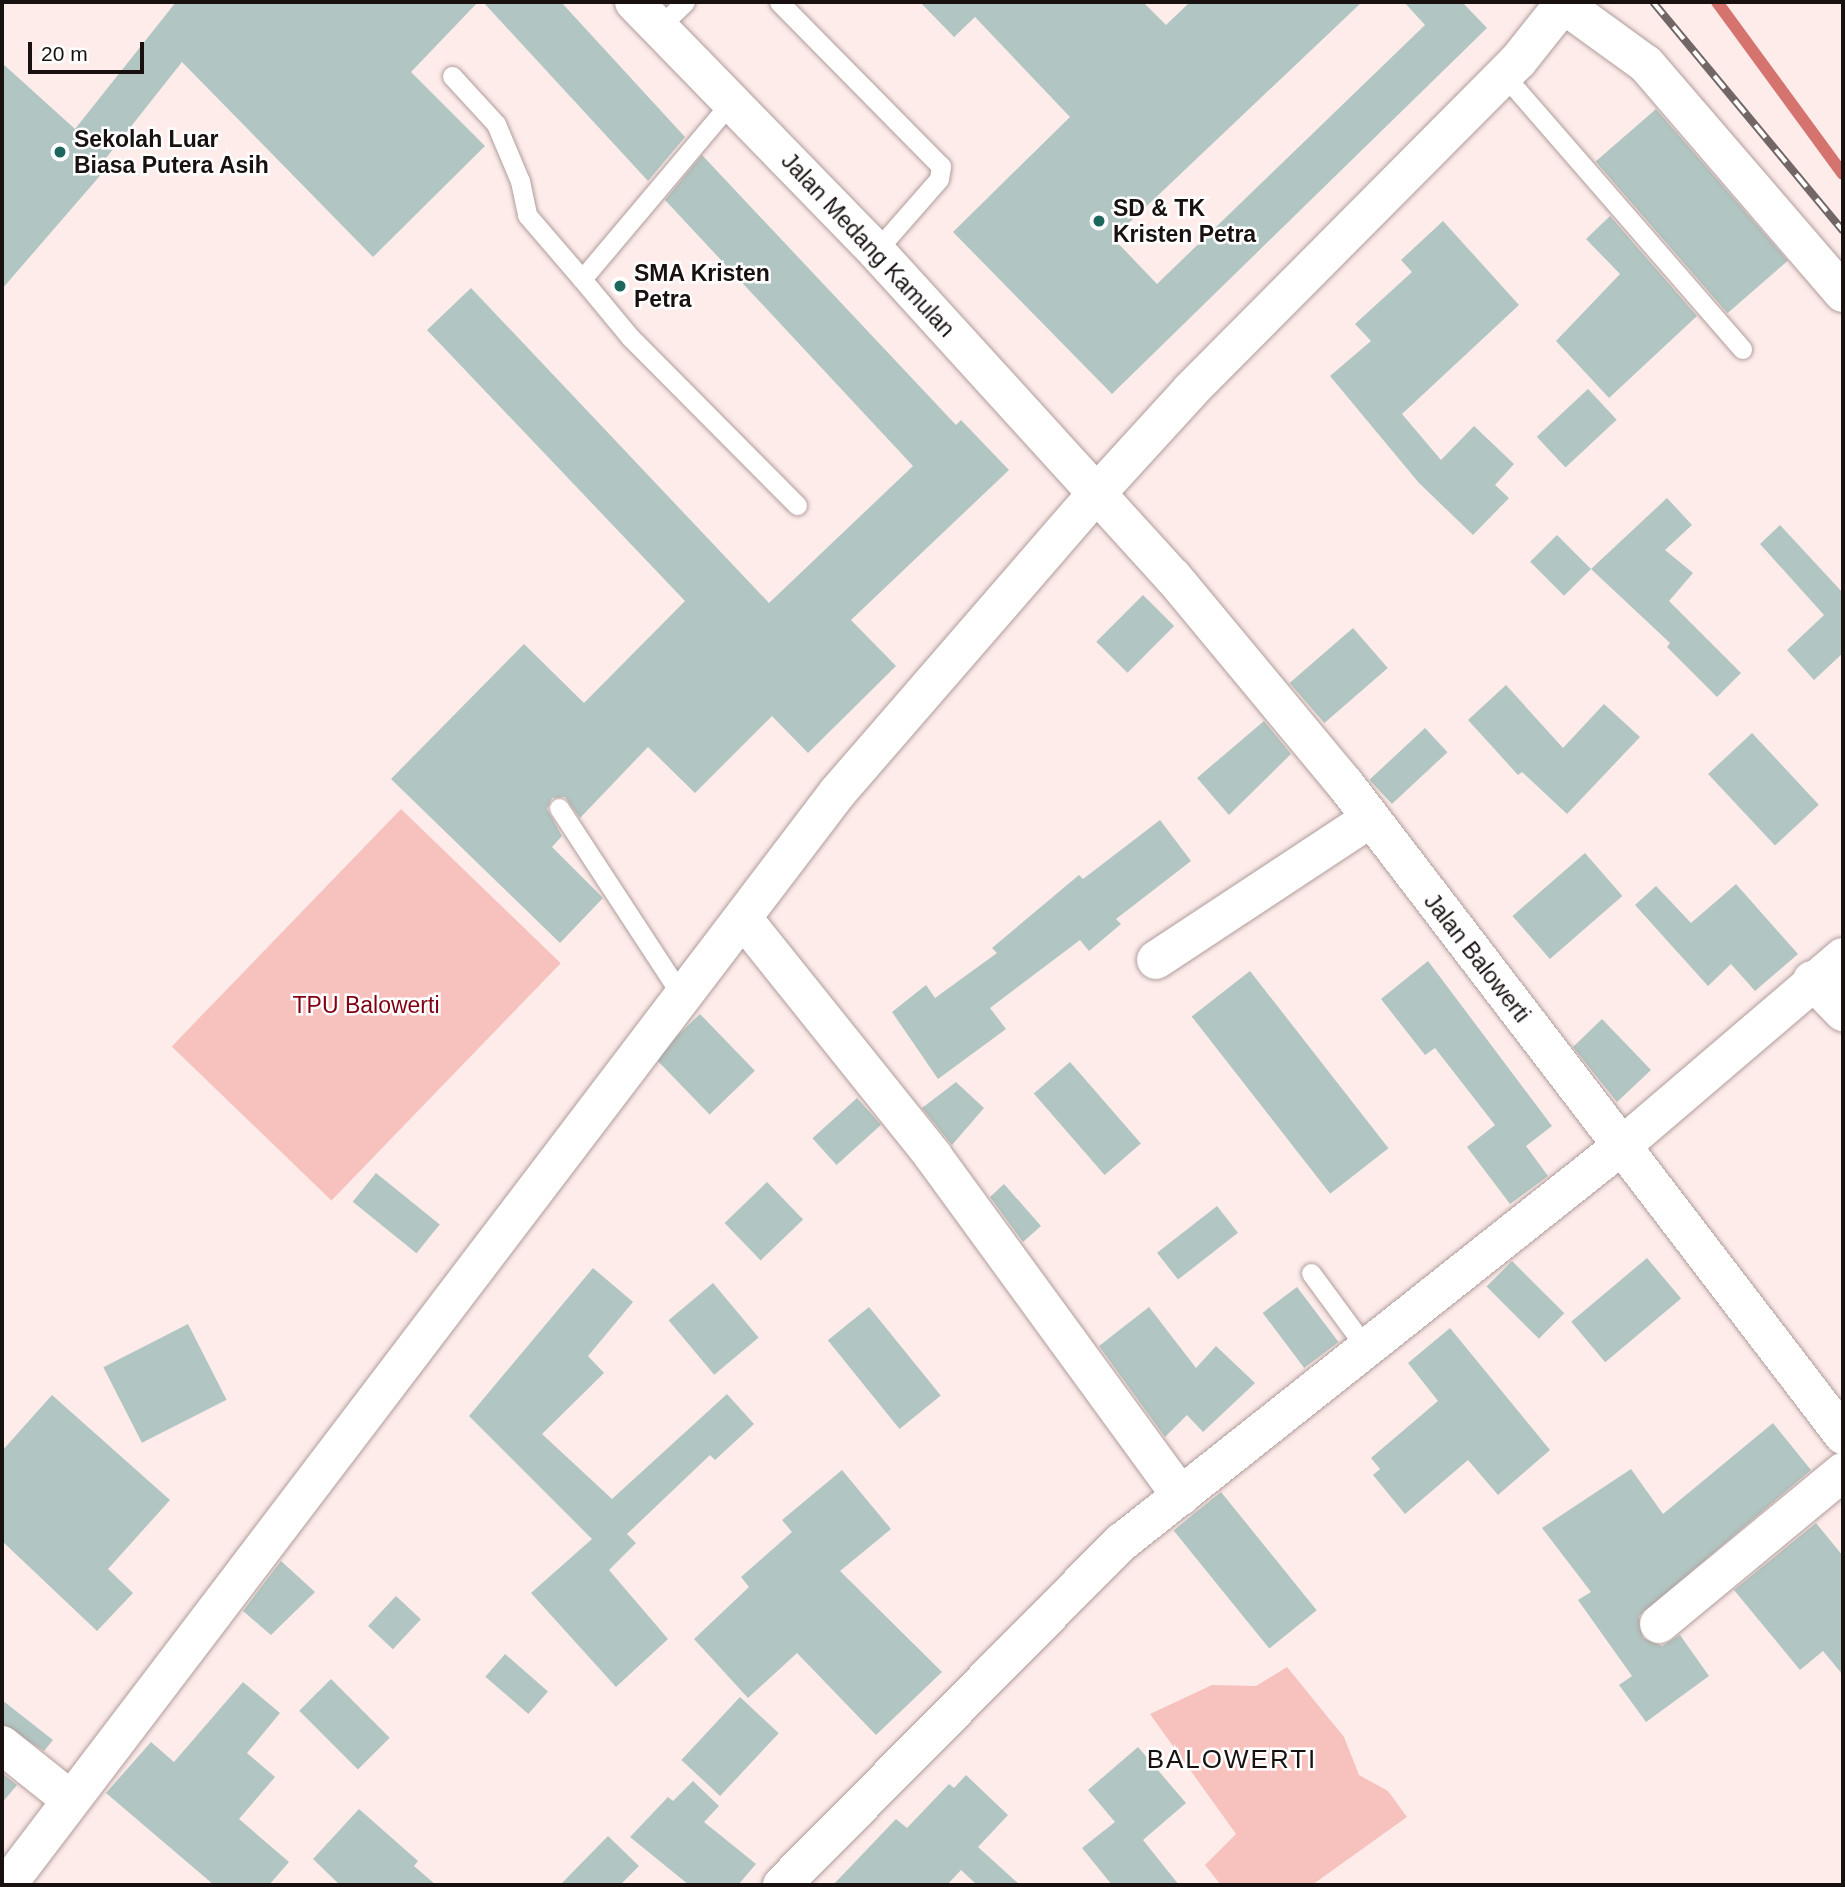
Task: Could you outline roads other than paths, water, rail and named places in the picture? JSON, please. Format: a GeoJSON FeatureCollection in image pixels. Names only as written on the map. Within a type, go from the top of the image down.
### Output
{"type":"FeatureCollection","features":[{"type":"Feature","properties":{"kind":"street"},"geometry":{"type":"LineString","coordinates":[[7,1885],[745,921],[838,793],[1098,492],[1191,390],[1504,75],[1564,3],[1646,64],[1843,293]]}},
{"type":"Feature","properties":{"kind":"street","name":"Jalan Medang Kamulan"},"geometry":{"type":"LineString","coordinates":[[659,10],[732,101],[876,251],[1098,492]]}},
{"type":"Feature","properties":{"kind":"street","name":"Jalan Balowerti"},"geometry":{"type":"LineString","coordinates":[[1098,492],[1336,774],[1368,820],[1624,1144],[1843,1435]]}},
{"type":"Feature","properties":{"kind":"street"},"geometry":{"type":"LineString","coordinates":[[1156,960],[1368,820]]}},
{"type":"Feature","properties":{"kind":"street"},"geometry":{"type":"LineString","coordinates":[[745,921],[933,1156],[1181,1496]]}},
{"type":"Feature","properties":{"kind":"street"},"geometry":{"type":"LineString","coordinates":[[782,1885],[1122,1542],[1624,1144],[1812,980],[1843,957]]}},
{"type":"Feature","properties":{"kind":"street"},"geometry":{"type":"LineString","coordinates":[[1812,980],[1843,1012]]}},
{"type":"Feature","properties":{"kind":"street"},"geometry":{"type":"LineString","coordinates":[[1659,1625],[1843,1472]]}},
{"type":"Feature","properties":{"kind":"street"},"geometry":{"type":"LineString","coordinates":[[2,1745],[71,1800]]}},
{"type":"Feature","properties":{"kind":"lane"},"geometry":{"type":"LineString","coordinates":[[779,2],[941,166],[939,179],[876,251]]}},
{"type":"Feature","properties":{"kind":"lane"},"geometry":{"type":"LineString","coordinates":[[1504,75],[1742,349]]}},
{"type":"Feature","properties":{"kind":"lane"},"geometry":{"type":"LineString","coordinates":[[452,76],[496,124],[520,181],[527,215],[630,337],[797,505]]}},
{"type":"Feature","properties":{"kind":"lane"},"geometry":{"type":"LineString","coordinates":[[582,279],[732,101]]}},
{"type":"Feature","properties":{"kind":"lane"},"geometry":{"type":"LineString","coordinates":[[559,808],[684,999]]}},
{"type":"Feature","properties":{"kind":"lane"},"geometry":{"type":"LineString","coordinates":[[1311,1273],[1366,1348]]}},
{"type":"Feature","properties":{"kind":"waterway"},"geometry":{"type":"LineString","coordinates":[[1717,2],[1843,174]]}},
{"type":"Feature","properties":{"kind":"railway"},"geometry":{"type":"LineString","coordinates":[[1653,2],[1843,231]]}},
{"type":"Feature","properties":{"kind":"place","name":"Sekolah Luar Biasa Putera Asih"},"geometry":{"type":"Point","coordinates":[60,152]}},
{"type":"Feature","properties":{"kind":"place","name":"SD & TK Kristen Petra"},"geometry":{"type":"Point","coordinates":[1099,221]}},
{"type":"Feature","properties":{"kind":"place","name":"SMA Kristen Petra"},"geometry":{"type":"Point","coordinates":[620,286]}},
{"type":"Feature","properties":{"kind":"district","name":"BALOWERTI"},"geometry":{"type":"Point","coordinates":[1232,1760]}},
{"type":"Feature","properties":{"kind":"park label","name":"TPU Balowerti"},"geometry":{"type":"Point","coordinates":[366,1005]}}]}
